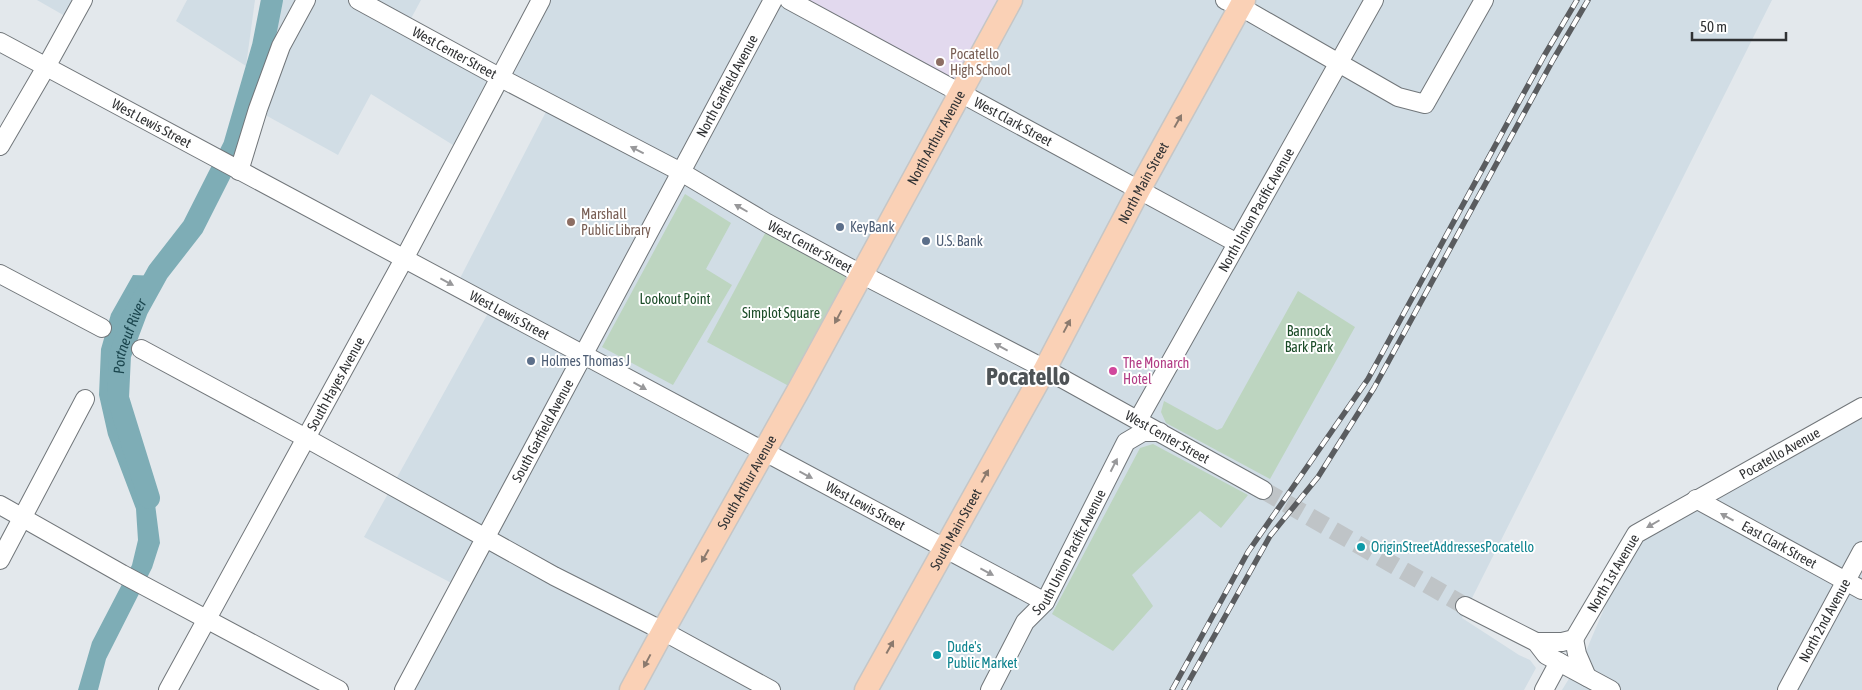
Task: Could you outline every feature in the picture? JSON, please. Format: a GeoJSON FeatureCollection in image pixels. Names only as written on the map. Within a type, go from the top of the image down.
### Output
{"type":"FeatureCollection","features":[{"type":"Feature","properties":{"kind":"main road","name":"North Arthur Avenue"},"geometry":{"type":"LineString","coordinates":[[861,274],[1011,0]]}},
{"type":"Feature","properties":{"kind":"main road","name":"North Main Street"},"geometry":{"type":"LineString","coordinates":[[1044,369],[1237,2]]}},
{"type":"Feature","properties":{"kind":"main road","name":"South Arthur Avenue"},"geometry":{"type":"LineString","coordinates":[[632,690],[662,631],[861,274]]}},
{"type":"Feature","properties":{"kind":"main road","name":"South Main Street"},"geometry":{"type":"LineString","coordinates":[[866,690],[1044,369]]}},
{"type":"Feature","properties":{"kind":"street"},"geometry":{"type":"LineString","coordinates":[[0,146],[82,0]]}},
{"type":"Feature","properties":{"kind":"street"},"geometry":{"type":"LineString","coordinates":[[239,171],[258,109],[281,46],[306,0]]}},
{"type":"Feature","properties":{"kind":"street","name":"West Center Street"},"geometry":{"type":"LineString","coordinates":[[358,0],[499,77],[681,172],[861,274],[1044,369],[1263,490]]}},
{"type":"Feature","properties":{"kind":"street","name":"South Hayes Avenue"},"geometry":{"type":"LineString","coordinates":[[168,690],[404,259],[541,0]]}},
{"type":"Feature","properties":{"kind":"street","name":"North Garfield Avenue"},"geometry":{"type":"LineString","coordinates":[[681,172],[773,0]]}},
{"type":"Feature","properties":{"kind":"street","name":"West Clark Street"},"geometry":{"type":"LineString","coordinates":[[789,0],[1237,243]]}},
{"type":"Feature","properties":{"kind":"street","name":"North Union Pacific Avenue"},"geometry":{"type":"LineString","coordinates":[[1138,420],[1374,0]]}},
{"type":"Feature","properties":{"kind":"street"},"geometry":{"type":"LineString","coordinates":[[1237,2],[1338,64],[1398,97],[1425,104],[1484,0]]}},
{"type":"Feature","properties":{"kind":"street","name":"West Lewis Street"},"geometry":{"type":"LineString","coordinates":[[0,42],[1045,602]]}},
{"type":"Feature","properties":{"kind":"street","name":"South Garfield Avenue"},"geometry":{"type":"LineString","coordinates":[[404,690],[681,172]]}},
{"type":"Feature","properties":{"kind":"street"},"geometry":{"type":"LineString","coordinates":[[0,274],[102,328]]}},
{"type":"Feature","properties":{"kind":"street"},"geometry":{"type":"LineString","coordinates":[[141,349],[306,438],[566,583],[662,631],[771,690]]}},
{"type":"Feature","properties":{"kind":"street"},"geometry":{"type":"LineString","coordinates":[[0,560],[85,399]]}},
{"type":"Feature","properties":{"kind":"street"},"geometry":{"type":"LineString","coordinates":[[1112,406],[1124,424],[1126,442],[1143,432],[1160,432]]}},
{"type":"Feature","properties":{"kind":"street","name":"Pocatello Avenue"},"geometry":{"type":"LineString","coordinates":[[1696,500],[1862,407]]}},
{"type":"Feature","properties":{"kind":"street","name":"South Union Pacific Avenue"},"geometry":{"type":"LineString","coordinates":[[990,690],[1025,622],[1045,602],[1126,442]]}},
{"type":"Feature","properties":{"kind":"street","name":"East Clark Street"},"geometry":{"type":"LineString","coordinates":[[1696,500],[1862,590]]}},
{"type":"Feature","properties":{"kind":"street","name":"North 1st Avenue"},"geometry":{"type":"LineString","coordinates":[[1574,639],[1636,534],[1696,500]]}},
{"type":"Feature","properties":{"kind":"street"},"geometry":{"type":"LineString","coordinates":[[0,505],[122,574],[339,690]]}},
{"type":"Feature","properties":{"kind":"street","name":"North 2nd Avenue"},"geometry":{"type":"LineString","coordinates":[[1787,690],[1862,551]]}},
{"type":"Feature","properties":{"kind":"street"},"geometry":{"type":"LineString","coordinates":[[1466,606],[1536,642],[1562,642],[1574,639],[1577,654],[1587,677]]}},
{"type":"Feature","properties":{"kind":"street"},"geometry":{"type":"LineString","coordinates":[[1536,642],[1546,656],[1611,690]]}},
{"type":"Feature","properties":{"kind":"street"},"geometry":{"type":"LineString","coordinates":[[1544,690],[1558,662]]}},
{"type":"Feature","properties":{"kind":"shaded area"},"geometry":{"type":"Polygon","coordinates":[[[37,0],[83,0],[72,20],[37,0]]]}},
{"type":"Feature","properties":{"kind":"shaded area"},"geometry":{"type":"Polygon","coordinates":[[[187,0],[255,0],[246,66],[176,21],[187,0]]]}},
{"type":"Feature","properties":{"kind":"shaded area"},"geometry":{"type":"Polygon","coordinates":[[[281,0],[421,0],[407,26],[499,77],[461,150],[371,94],[338,155],[251,107],[281,0]]]}},
{"type":"Feature","properties":{"kind":"shaded area"},"geometry":{"type":"Polygon","coordinates":[[[540,0],[1772,0],[1462,618],[1519,655],[1530,660],[1536,668],[1524,690],[404,690],[459,587],[364,537],[492,306],[456,286],[550,104],[499,77],[540,0]]]}},
{"type":"Feature","properties":{"kind":"shaded area","name":"Pocatello High School"},"geometry":{"type":"Polygon","coordinates":[[[789,0],[1011,0],[960,93],[789,0]]]}},
{"type":"Feature","properties":{"kind":"shaded area"},"geometry":{"type":"Polygon","coordinates":[[[1862,407],[1862,690],[1562,690],[1586,651],[1636,534],[1862,407]]]}},
{"type":"Feature","properties":{"kind":"green space","name":"Lookout Point"},"geometry":{"type":"Polygon","coordinates":[[[685,194],[731,223],[706,269],[732,285],[673,385],[602,347],[685,194]]]}},
{"type":"Feature","properties":{"kind":"green space","name":"Simplot Square"},"geometry":{"type":"Polygon","coordinates":[[[770,224],[861,274],[798,391],[707,342],[770,224]]]}},
{"type":"Feature","properties":{"kind":"green space","name":"Bannock Bark Park"},"geometry":{"type":"Polygon","coordinates":[[[1298,291],[1355,327],[1270,479],[1166,423],[1161,412],[1164,401],[1217,430],[1222,428],[1298,291]]]}},
{"type":"Feature","properties":{"kind":"green space"},"geometry":{"type":"Polygon","coordinates":[[[1153,444],[1248,495],[1221,528],[1200,511],[1132,575],[1153,606],[1113,651],[1052,614],[1140,448],[1153,444]]]}},
{"type":"Feature","properties":{"kind":"water"},"geometry":{"type":"Polygon","coordinates":[[[133,275],[158,276],[120,333],[112,391],[122,440],[148,482],[155,504],[160,543],[152,568],[106,659],[98,690],[78,690],[92,642],[132,565],[138,540],[136,509],[108,435],[99,395],[101,349],[111,314],[133,275]]]}},
{"type":"Feature","properties":{"kind":"waterway","name":"Portneuf River"},"geometry":{"type":"LineString","coordinates":[[149,498],[118,398],[120,355],[137,310],[158,272],[193,227],[234,146],[263,46],[272,0]]}},
{"type":"Feature","properties":{"kind":"tunnel"},"geometry":{"type":"LineString","coordinates":[[1263,490],[1465,606]]}},
{"type":"Feature","properties":{"kind":"railway"},"geometry":{"type":"LineString","coordinates":[[1172,690],[1248,552],[1368,379],[1544,56],[1577,0]]}},
{"type":"Feature","properties":{"kind":"railway"},"geometry":{"type":"LineString","coordinates":[[1184,690],[1270,536],[1318,477],[1374,388],[1553,60],[1588,0]]}},
{"type":"Feature","properties":{"kind":"place","name":"Pocatello High School"},"geometry":{"type":"Point","coordinates":[940,62]}},
{"type":"Feature","properties":{"kind":"place","name":"Marshall Public Library"},"geometry":{"type":"Point","coordinates":[571,222]}},
{"type":"Feature","properties":{"kind":"place","name":"KeyBank"},"geometry":{"type":"Point","coordinates":[840,227]}},
{"type":"Feature","properties":{"kind":"place","name":"U.S. Bank"},"geometry":{"type":"Point","coordinates":[926,241]}},
{"type":"Feature","properties":{"kind":"place","name":"Holmes Thomas J"},"geometry":{"type":"Point","coordinates":[531,361]}},
{"type":"Feature","properties":{"kind":"place","name":"The Monarch Hotel"},"geometry":{"type":"Point","coordinates":[1113,371]}},
{"type":"Feature","properties":{"kind":"place","name":"OriginStreetAddressesPocatello"},"geometry":{"type":"Point","coordinates":[1361,547]}},
{"type":"Feature","properties":{"kind":"place","name":"Dude's Public Market"},"geometry":{"type":"Point","coordinates":[937,655]}},
{"type":"Feature","properties":{"kind":"district","name":"Pocatello"},"geometry":{"type":"Point","coordinates":[1028,377]}}]}
